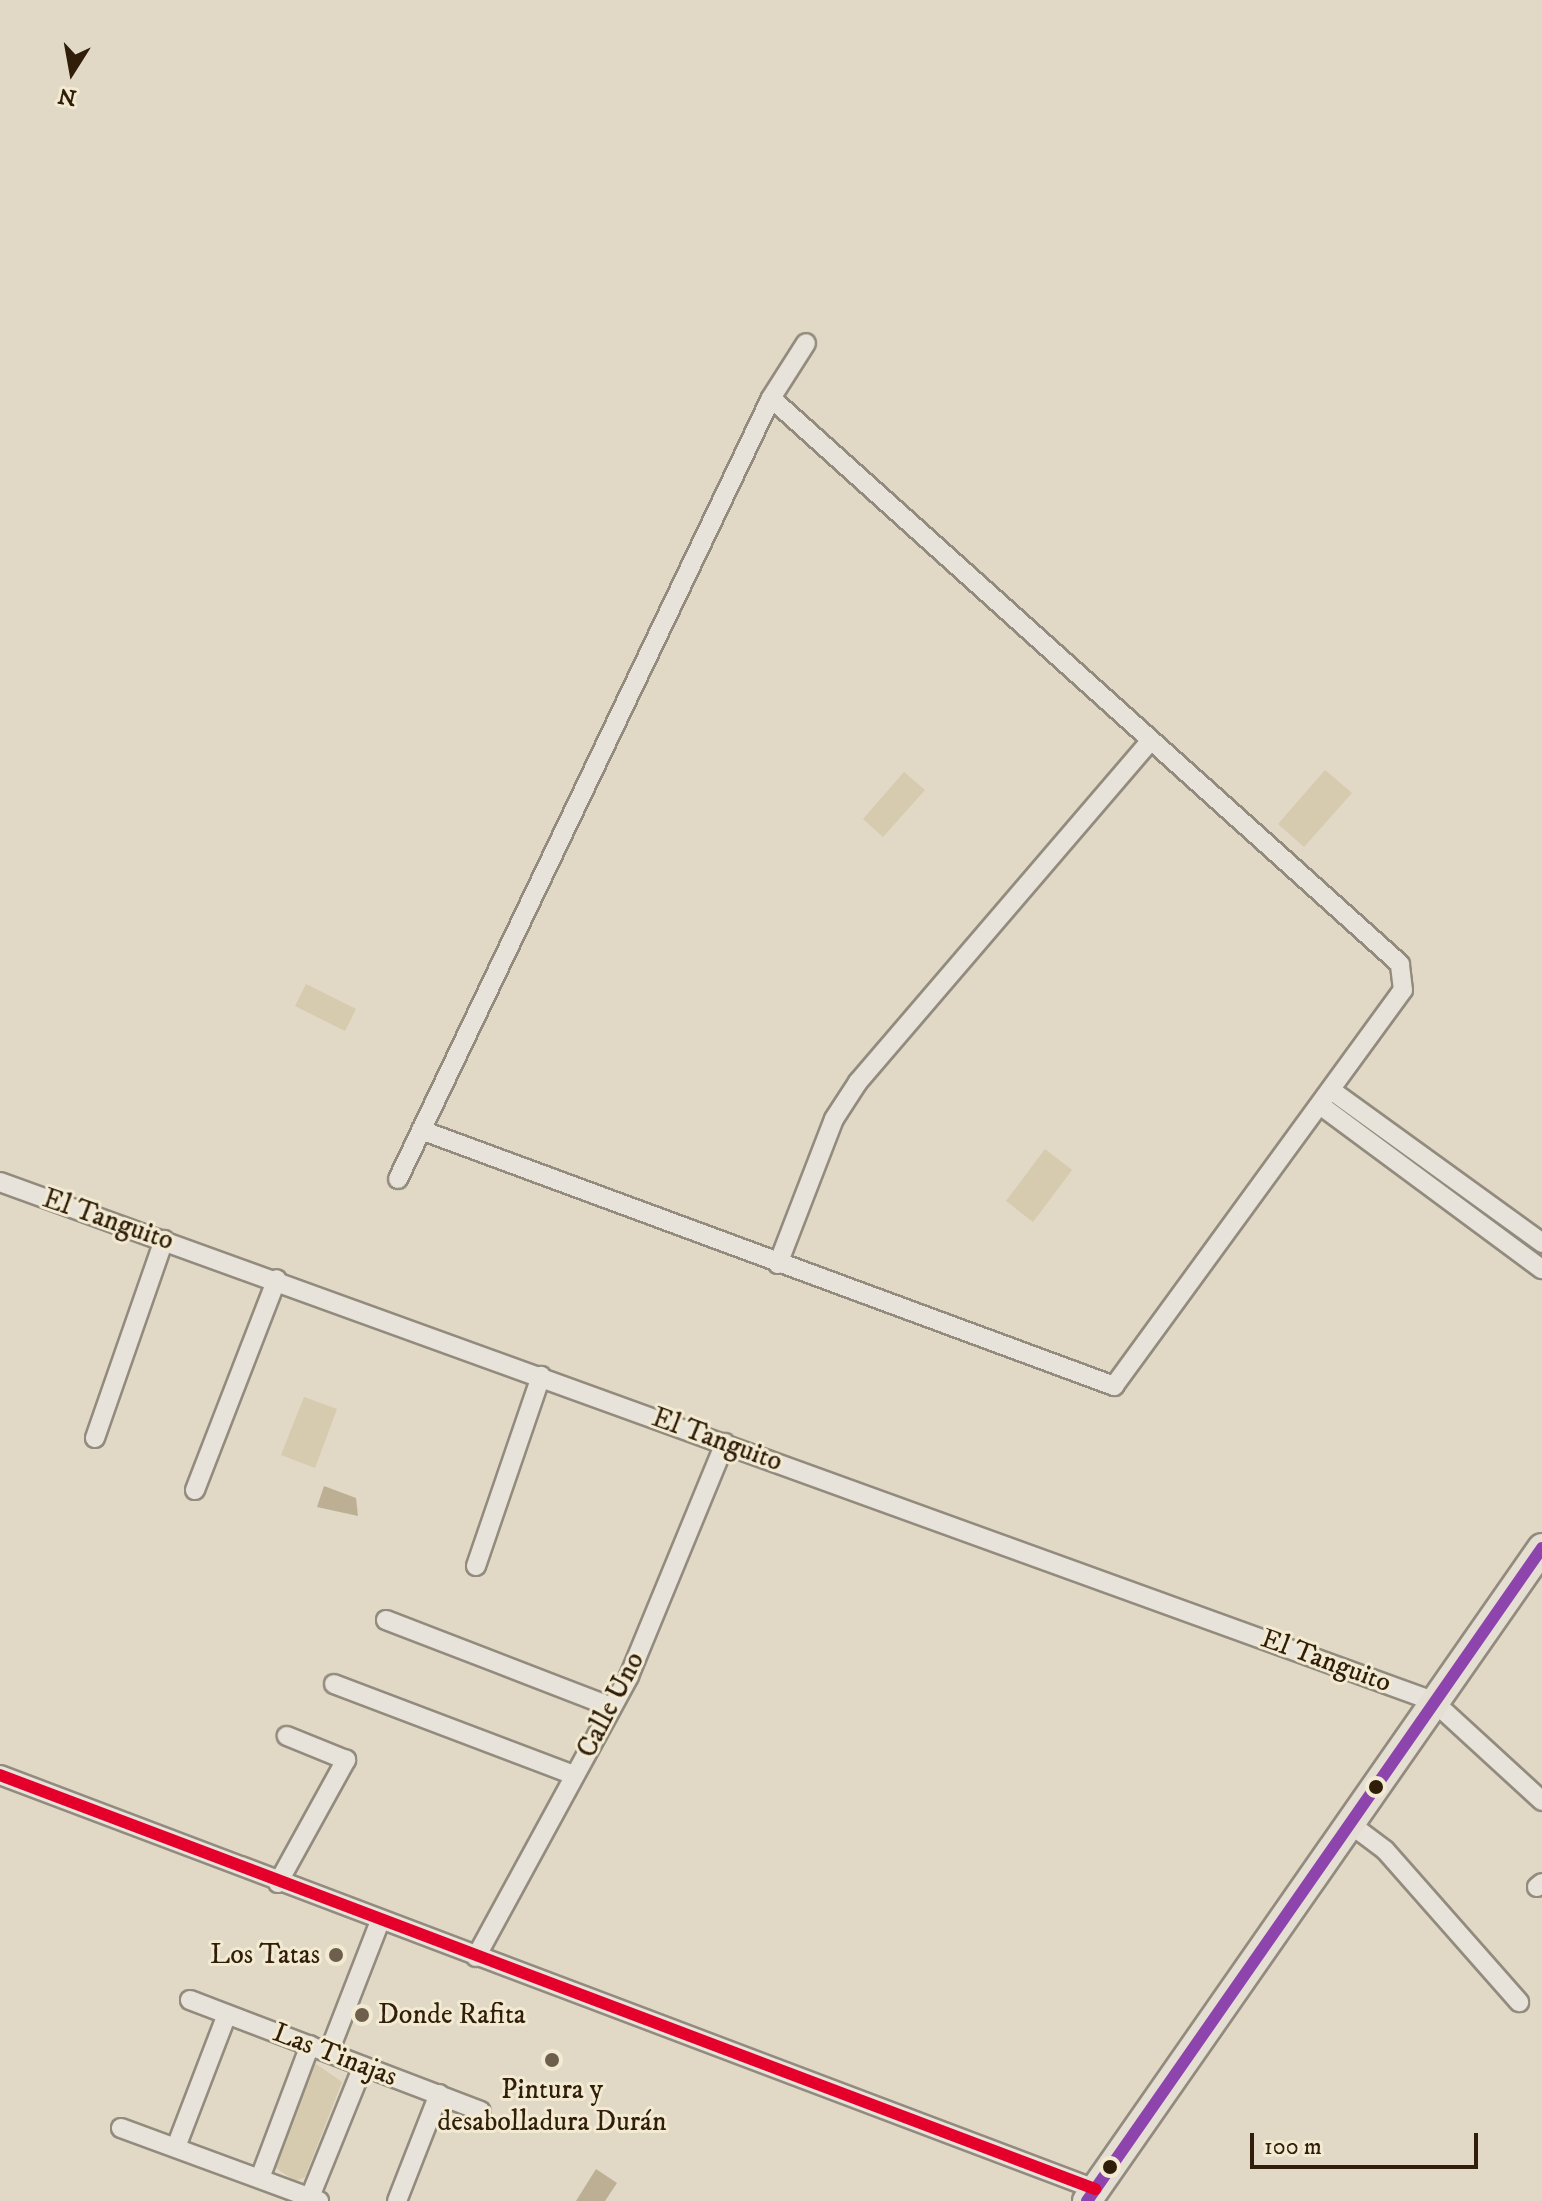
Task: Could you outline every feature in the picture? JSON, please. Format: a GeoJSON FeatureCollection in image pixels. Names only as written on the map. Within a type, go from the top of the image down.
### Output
{"type":"FeatureCollection","features":[{"type":"Feature","properties":{"kind":"main road"},"geometry":{"type":"LineString","coordinates":[[1091,2195],[1542,1548]]}},
{"type":"Feature","properties":{"kind":"street"},"geometry":{"type":"LineString","coordinates":[[398,1179],[771,398],[806,343]]}},
{"type":"Feature","properties":{"kind":"street"},"geometry":{"type":"LineString","coordinates":[[421,1130],[1114,1386],[1400,994],[1403,968],[771,398]]}},
{"type":"Feature","properties":{"kind":"street"},"geometry":{"type":"LineString","coordinates":[[778,1264],[834,1119],[858,1082],[1150,741]]}},
{"type":"Feature","properties":{"kind":"street"},"geometry":{"type":"LineString","coordinates":[[1325,1097],[1542,1243]]}},
{"type":"Feature","properties":{"kind":"street"},"geometry":{"type":"LineString","coordinates":[[1325,1097],[1542,1269]]}},
{"type":"Feature","properties":{"kind":"street","name":"El Tanguito"},"geometry":{"type":"LineString","coordinates":[[0,1182],[277,1279],[1433,1701]]}},
{"type":"Feature","properties":{"kind":"street"},"geometry":{"type":"LineString","coordinates":[[95,1438],[164,1240]]}},
{"type":"Feature","properties":{"kind":"street"},"geometry":{"type":"LineString","coordinates":[[195,1490],[277,1279]]}},
{"type":"Feature","properties":{"kind":"street"},"geometry":{"type":"LineString","coordinates":[[476,1566],[541,1376]]}},
{"type":"Feature","properties":{"kind":"street","name":"Calle Uno"},"geometry":{"type":"LineString","coordinates":[[476,1957],[611,1707],[725,1443]]}},
{"type":"Feature","properties":{"kind":"street"},"geometry":{"type":"LineString","coordinates":[[386,1620],[611,1707]]}},
{"type":"Feature","properties":{"kind":"street"},"geometry":{"type":"LineString","coordinates":[[334,1684],[574,1775]]}},
{"type":"Feature","properties":{"kind":"street"},"geometry":{"type":"LineString","coordinates":[[1433,1701],[1542,1801]]}},
{"type":"Feature","properties":{"kind":"street"},"geometry":{"type":"LineString","coordinates":[[278,1883],[346,1760],[287,1736]]}},
{"type":"Feature","properties":{"kind":"street"},"geometry":{"type":"LineString","coordinates":[[0,1775],[1091,2195]]}},
{"type":"Feature","properties":{"kind":"street"},"geometry":{"type":"LineString","coordinates":[[1349,1823],[1427,1895],[1519,2002]]}},
{"type":"Feature","properties":{"kind":"street"},"geometry":{"type":"LineString","coordinates":[[329,2052],[380,1921]]}},
{"type":"Feature","properties":{"kind":"street","name":"Las Tinajas"},"geometry":{"type":"LineString","coordinates":[[190,2000],[480,2111]]}},
{"type":"Feature","properties":{"kind":"street"},"geometry":{"type":"LineString","coordinates":[[176,2147],[227,2014]]}},
{"type":"Feature","properties":{"kind":"street"},"geometry":{"type":"LineString","coordinates":[[260,2178],[310,2045]]}},
{"type":"Feature","properties":{"kind":"street"},"geometry":{"type":"LineString","coordinates":[[121,2128],[315,2199],[363,2066]]}},
{"type":"Feature","properties":{"kind":"street"},"geometry":{"type":"LineString","coordinates":[[397,2201],[439,2094]]}},
{"type":"Feature","properties":{"kind":"shaded area"},"geometry":{"type":"Polygon","coordinates":[[[1325,770],[1352,793],[1304,847],[1278,824],[1325,770]]]}},
{"type":"Feature","properties":{"kind":"shaded area"},"geometry":{"type":"Polygon","coordinates":[[[904,772],[925,790],[883,837],[863,819],[904,772]]]}},
{"type":"Feature","properties":{"kind":"shaded area"},"geometry":{"type":"Polygon","coordinates":[[[306,984],[356,1009],[345,1031],[295,1006],[306,984]]]}},
{"type":"Feature","properties":{"kind":"shaded area"},"geometry":{"type":"Polygon","coordinates":[[[1045,1149],[1072,1170],[1033,1222],[1006,1201],[1045,1149]]]}},
{"type":"Feature","properties":{"kind":"shaded area"},"geometry":{"type":"Polygon","coordinates":[[[304,1397],[337,1409],[315,1468],[281,1455],[304,1397]]]}},
{"type":"Feature","properties":{"kind":"shaded area"},"geometry":{"type":"Polygon","coordinates":[[[324,1486],[356,1498],[358,1516],[317,1507],[324,1486]]]}},
{"type":"Feature","properties":{"kind":"shaded area"},"geometry":{"type":"Polygon","coordinates":[[[316,2064],[342,2082],[305,2177],[295,2181],[270,2164],[306,2069],[316,2064]]]}},
{"type":"Feature","properties":{"kind":"shaded area"},"geometry":{"type":"Polygon","coordinates":[[[596,2169],[617,2183],[605,2201],[576,2201],[596,2169]]]}},
{"type":"Feature","properties":{"kind":"transit line"},"geometry":{"type":"LineString","coordinates":[[1087,2201],[1542,1548]]}},
{"type":"Feature","properties":{"kind":"transit line"},"geometry":{"type":"LineString","coordinates":[[0,1775],[1095,2189]]}},
{"type":"Feature","properties":{"kind":"place","name":"Los Tatas"},"geometry":{"type":"Point","coordinates":[336,1955]}},
{"type":"Feature","properties":{"kind":"place","name":"Donde Rafita"},"geometry":{"type":"Point","coordinates":[362,2015]}},
{"type":"Feature","properties":{"kind":"place","name":"Pintura y desabolladura Durán"},"geometry":{"type":"Point","coordinates":[552,2060]}}]}
